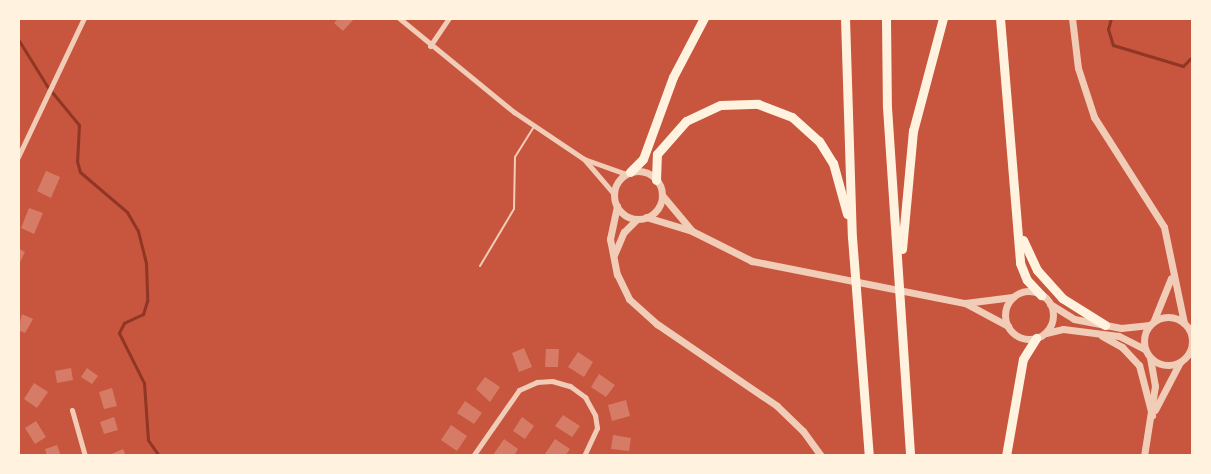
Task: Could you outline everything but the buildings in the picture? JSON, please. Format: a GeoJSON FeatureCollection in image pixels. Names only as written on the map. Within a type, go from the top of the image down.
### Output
{"type":"FeatureCollection","features":[{"type":"Feature","properties":{"kind":"highway"},"geometry":{"type":"LineString","coordinates":[[628,173],[645,155],[673,77],[704,18]]}},
{"type":"Feature","properties":{"kind":"highway"},"geometry":{"type":"LineString","coordinates":[[845,18],[852,237],[868,456]]}},
{"type":"Feature","properties":{"kind":"highway"},"geometry":{"type":"LineString","coordinates":[[886,18],[887,107],[910,456]]}},
{"type":"Feature","properties":{"kind":"highway"},"geometry":{"type":"LineString","coordinates":[[900,284],[913,132],[924,76],[943,18]]}},
{"type":"Feature","properties":{"kind":"highway"},"geometry":{"type":"LineString","coordinates":[[1000,18],[1021,235],[1022,269],[1041,295]]}},
{"type":"Feature","properties":{"kind":"highway"},"geometry":{"type":"LineString","coordinates":[[656,180],[657,154],[686,121],[721,105],[746,103],[770,107],[801,124],[826,151],[840,186],[852,237]]}},
{"type":"Feature","properties":{"kind":"highway"},"geometry":{"type":"LineString","coordinates":[[1021,235],[1037,270],[1062,298],[1105,325]]}},
{"type":"Feature","properties":{"kind":"highway"},"geometry":{"type":"LineString","coordinates":[[1006,456],[1023,359],[1040,336]]}},
{"type":"Feature","properties":{"kind":"street"},"geometry":{"type":"LineString","coordinates":[[18,157],[84,18]]}},
{"type":"Feature","properties":{"kind":"street"},"geometry":{"type":"LineString","coordinates":[[399,18],[430,46],[534,126],[584,159],[628,173],[646,173],[656,180],[662,195],[692,231]]}},
{"type":"Feature","properties":{"kind":"street"},"geometry":{"type":"LineString","coordinates":[[430,46],[449,18]]}},
{"type":"Feature","properties":{"kind":"street"},"geometry":{"type":"LineString","coordinates":[[1072,18],[1078,68],[1094,117],[1158,215],[1168,239],[1172,277],[1192,342],[1186,357],[1152,415]]}},
{"type":"Feature","properties":{"kind":"street"},"geometry":{"type":"LineString","coordinates":[[584,159],[614,194],[617,206],[610,240],[620,283],[636,306],[777,406],[803,431],[820,456]]}},
{"type":"Feature","properties":{"kind":"street"},"geometry":{"type":"LineString","coordinates":[[614,194],[618,182],[628,173]]}},
{"type":"Feature","properties":{"kind":"street"},"geometry":{"type":"LineString","coordinates":[[617,206],[626,215],[637,219],[646,217],[656,211],[662,195]]}},
{"type":"Feature","properties":{"kind":"street"},"geometry":{"type":"LineString","coordinates":[[646,217],[692,231],[752,261],[822,276],[965,303],[994,302],[1029,291],[1041,295],[1069,318],[1128,328],[1152,324],[1168,317],[1188,326]]}},
{"type":"Feature","properties":{"kind":"street"},"geometry":{"type":"LineString","coordinates":[[614,255],[621,237],[637,219]]}},
{"type":"Feature","properties":{"kind":"street"},"geometry":{"type":"LineString","coordinates":[[1144,456],[1156,378],[1145,336],[1172,277]]}},
{"type":"Feature","properties":{"kind":"street"},"geometry":{"type":"LineString","coordinates":[[1008,326],[1005,310],[1014,296]]}},
{"type":"Feature","properties":{"kind":"street"},"geometry":{"type":"LineString","coordinates":[[965,303],[1008,326],[1020,337],[1040,336],[1063,329],[1128,338],[1163,364],[1186,357]]}},
{"type":"Feature","properties":{"kind":"street"},"geometry":{"type":"LineString","coordinates":[[1040,336],[1052,320],[1050,304]]}},
{"type":"Feature","properties":{"kind":"street"},"geometry":{"type":"LineString","coordinates":[[1100,334],[1122,347],[1139,365],[1152,415]]}},
{"type":"Feature","properties":{"kind":"street"},"geometry":{"type":"LineString","coordinates":[[473,456],[519,390],[537,382],[552,381],[578,392],[595,414],[597,428],[584,456]]}},
{"type":"Feature","properties":{"kind":"street"},"geometry":{"type":"LineString","coordinates":[[72,410],[85,456]]}},
{"type":"Feature","properties":{"kind":"lane"},"geometry":{"type":"LineString","coordinates":[[480,266],[514,209],[514,157],[534,126]]}},
{"type":"Feature","properties":{"kind":"waterway"},"geometry":{"type":"LineString","coordinates":[[1111,18],[1108,29],[1113,45],[1183,66],[1193,56]]}},
{"type":"Feature","properties":{"kind":"waterway"},"geometry":{"type":"LineString","coordinates":[[18,39],[47,86],[79,125],[77,161],[80,172],[127,212],[138,231],[146,263],[147,301],[143,314],[124,323],[119,333],[144,383],[148,440],[159,456]]}}]}
